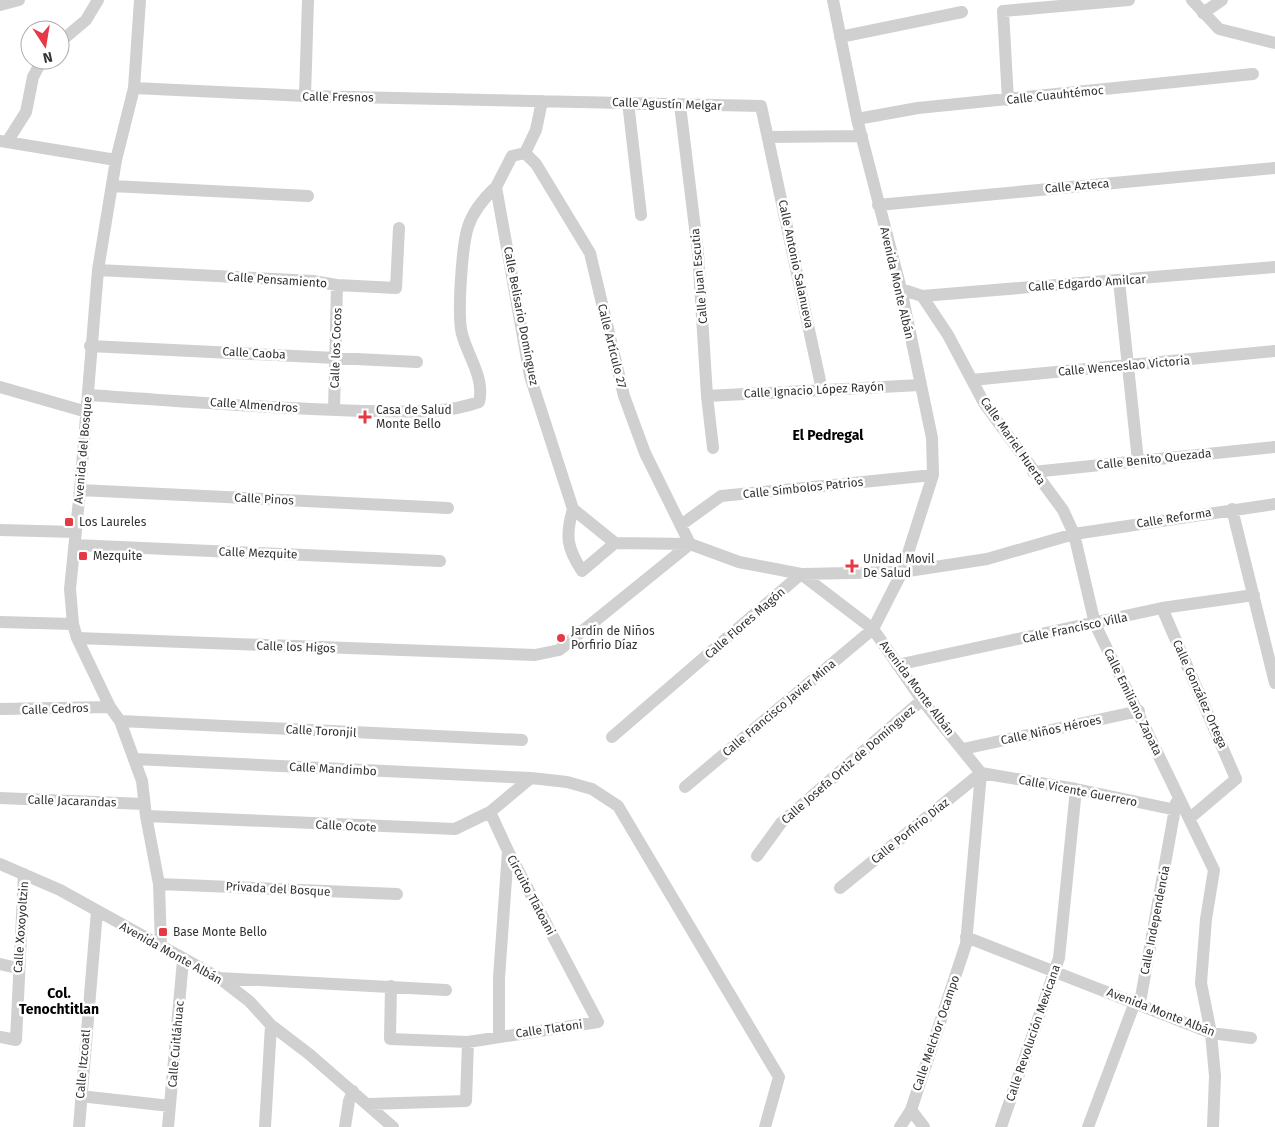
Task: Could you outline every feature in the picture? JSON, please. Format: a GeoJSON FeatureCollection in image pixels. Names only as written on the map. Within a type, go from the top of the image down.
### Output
{"type":"FeatureCollection","features":[{"type":"Feature","properties":{"kind":"street"},"geometry":{"type":"LineString","coordinates":[[0,5],[19,0]]}},
{"type":"Feature","properties":{"kind":"street"},"geometry":{"type":"LineString","coordinates":[[70,34],[86,20],[98,0]]}},
{"type":"Feature","properties":{"kind":"street","name":"Avenida del Bosque"},"geometry":{"type":"LineString","coordinates":[[140,0],[134,88],[116,160],[98,270],[70,589],[73,624],[77,638],[110,707],[120,721],[142,781],[145,810],[159,884],[161,946]]}},
{"type":"Feature","properties":{"kind":"street"},"geometry":{"type":"LineString","coordinates":[[305,96],[308,0]]}},
{"type":"Feature","properties":{"kind":"street","name":"Avenida Monte Albán"},"geometry":{"type":"LineString","coordinates":[[833,0],[857,119],[901,289],[932,438],[933,475],[902,572],[873,629],[922,700],[981,773]]}},
{"type":"Feature","properties":{"kind":"street"},"geometry":{"type":"LineString","coordinates":[[1008,100],[1002,11],[1129,0]]}},
{"type":"Feature","properties":{"kind":"street"},"geometry":{"type":"LineString","coordinates":[[1192,0],[1219,28],[1275,43]]}},
{"type":"Feature","properties":{"kind":"street"},"geometry":{"type":"LineString","coordinates":[[1203,12],[1222,0]]}},
{"type":"Feature","properties":{"kind":"street"},"geometry":{"type":"LineString","coordinates":[[840,37],[962,12]]}},
{"type":"Feature","properties":{"kind":"street"},"geometry":{"type":"LineString","coordinates":[[37,70],[33,77],[26,112],[4,141],[116,160]]}},
{"type":"Feature","properties":{"kind":"street","name":"Calle Cuauhtémoc"},"geometry":{"type":"LineString","coordinates":[[857,119],[918,108],[1253,74]]}},
{"type":"Feature","properties":{"kind":"street","name":"Calle Fresnos"},"geometry":{"type":"LineString","coordinates":[[134,88],[305,96],[542,101]]}},
{"type":"Feature","properties":{"kind":"street"},"geometry":{"type":"LineString","coordinates":[[496,187],[512,156],[525,154],[536,130],[542,101]]}},
{"type":"Feature","properties":{"kind":"street","name":"Calle Agustín Melgar"},"geometry":{"type":"LineString","coordinates":[[542,101],[761,106],[769,137]]}},
{"type":"Feature","properties":{"kind":"street"},"geometry":{"type":"LineString","coordinates":[[628,102],[641,215]]}},
{"type":"Feature","properties":{"kind":"street","name":"Calle Juan Escutia"},"geometry":{"type":"LineString","coordinates":[[680,105],[698,253],[707,396],[713,448]]}},
{"type":"Feature","properties":{"kind":"street"},"geometry":{"type":"LineString","coordinates":[[769,137],[862,136]]}},
{"type":"Feature","properties":{"kind":"street","name":"Calle Antonio Salanueva"},"geometry":{"type":"LineString","coordinates":[[769,137],[822,390]]}},
{"type":"Feature","properties":{"kind":"street","name":"Calle Artículo 27"},"geometry":{"type":"LineString","coordinates":[[525,154],[536,164],[590,253],[624,396],[645,453],[690,544]]}},
{"type":"Feature","properties":{"kind":"street","name":"Calle Azteca"},"geometry":{"type":"LineString","coordinates":[[878,205],[1275,168]]}},
{"type":"Feature","properties":{"kind":"street"},"geometry":{"type":"LineString","coordinates":[[112,186],[308,196]]}},
{"type":"Feature","properties":{"kind":"street","name":"Calle Almendros"},"geometry":{"type":"LineString","coordinates":[[88,395],[334,410],[421,412],[464,407],[479,402],[482,390],[461,333],[459,303],[467,229],[475,211],[496,187]]}},
{"type":"Feature","properties":{"kind":"street","name":"Calle Belisario Domínguez"},"geometry":{"type":"LineString","coordinates":[[496,187],[530,376],[573,509]]}},
{"type":"Feature","properties":{"kind":"street","name":"Calle Pensamiento"},"geometry":{"type":"LineString","coordinates":[[98,270],[313,281],[337,285],[396,288],[398,228]]}},
{"type":"Feature","properties":{"kind":"street","name":"Calle Edgardo Amilcar"},"geometry":{"type":"LineString","coordinates":[[901,289],[922,296],[1275,267]]}},
{"type":"Feature","properties":{"kind":"street"},"geometry":{"type":"LineString","coordinates":[[1119,281],[1138,460]]}},
{"type":"Feature","properties":{"kind":"street","name":"Calle los Cocos"},"geometry":{"type":"LineString","coordinates":[[334,410],[337,285]]}},
{"type":"Feature","properties":{"kind":"street","name":"Calle Mariel Huerta"},"geometry":{"type":"LineString","coordinates":[[922,296],[948,335],[984,403],[1033,472],[1063,510],[1074,534]]}},
{"type":"Feature","properties":{"kind":"street","name":"Calle Caoba"},"geometry":{"type":"LineString","coordinates":[[90,346],[417,362]]}},
{"type":"Feature","properties":{"kind":"street","name":"Calle Wenceslao Victoria"},"geometry":{"type":"LineString","coordinates":[[972,380],[1275,351]]}},
{"type":"Feature","properties":{"kind":"street","name":"Calle Ignacio López Rayón"},"geometry":{"type":"LineString","coordinates":[[707,396],[920,384]]}},
{"type":"Feature","properties":{"kind":"street"},"geometry":{"type":"LineString","coordinates":[[0,387],[87,412]]}},
{"type":"Feature","properties":{"kind":"street","name":"Calle Benito Quezada"},"geometry":{"type":"LineString","coordinates":[[1033,472],[1275,447]]}},
{"type":"Feature","properties":{"kind":"street","name":"Calle Símbolos Patrios"},"geometry":{"type":"LineString","coordinates":[[681,525],[721,496],[933,475]]}},
{"type":"Feature","properties":{"kind":"street","name":"Calle Pinos"},"geometry":{"type":"LineString","coordinates":[[80,490],[448,508]]}},
{"type":"Feature","properties":{"kind":"street","name":"Calle Reforma"},"geometry":{"type":"LineString","coordinates":[[902,572],[987,559],[1074,534],[1275,504]]}},
{"type":"Feature","properties":{"kind":"street"},"geometry":{"type":"LineString","coordinates":[[615,543],[582,571],[570,552],[567,528],[573,509],[615,543],[690,544],[739,562],[801,574],[902,572]]}},
{"type":"Feature","properties":{"kind":"street"},"geometry":{"type":"LineString","coordinates":[[1232,509],[1275,683]]}},
{"type":"Feature","properties":{"kind":"street"},"geometry":{"type":"LineString","coordinates":[[0,530],[76,532]]}},
{"type":"Feature","properties":{"kind":"street","name":"Calle Emiliano Zapata"},"geometry":{"type":"LineString","coordinates":[[1074,534],[1095,624],[1175,788]]}},
{"type":"Feature","properties":{"kind":"street","name":"Calle los Higos"},"geometry":{"type":"LineString","coordinates":[[77,638],[515,656],[536,655],[559,650],[690,544]]}},
{"type":"Feature","properties":{"kind":"street","name":"Calle Mezquite"},"geometry":{"type":"LineString","coordinates":[[75,545],[440,560]]}},
{"type":"Feature","properties":{"kind":"street"},"geometry":{"type":"LineString","coordinates":[[801,574],[873,629]]}},
{"type":"Feature","properties":{"kind":"street","name":"Calle Flores Magón"},"geometry":{"type":"LineString","coordinates":[[612,737],[801,574]]}},
{"type":"Feature","properties":{"kind":"street","name":"Calle Francisco Villa"},"geometry":{"type":"LineString","coordinates":[[897,665],[1095,624],[1162,608],[1254,595]]}},
{"type":"Feature","properties":{"kind":"street","name":"Calle González Ortega"},"geometry":{"type":"LineString","coordinates":[[1162,608],[1236,780],[1190,818]]}},
{"type":"Feature","properties":{"kind":"street"},"geometry":{"type":"LineString","coordinates":[[0,622],[73,624]]}},
{"type":"Feature","properties":{"kind":"street","name":"Calle Francisco Javier Mina"},"geometry":{"type":"LineString","coordinates":[[685,787],[873,629]]}},
{"type":"Feature","properties":{"kind":"street","name":"Calle Josefa Ortiz de Domínguez"},"geometry":{"type":"LineString","coordinates":[[757,856],[781,823],[922,700]]}},
{"type":"Feature","properties":{"kind":"street","name":"Calle Cedros"},"geometry":{"type":"LineString","coordinates":[[0,709],[110,707]]}},
{"type":"Feature","properties":{"kind":"street","name":"Calle Niños Héroes"},"geometry":{"type":"LineString","coordinates":[[963,749],[1138,711]]}},
{"type":"Feature","properties":{"kind":"street","name":"Calle Toronjil"},"geometry":{"type":"LineString","coordinates":[[120,721],[522,740]]}},
{"type":"Feature","properties":{"kind":"street","name":"Calle Mandimbo"},"geometry":{"type":"LineString","coordinates":[[135,759],[531,778],[567,782],[592,789],[618,806],[779,1077],[765,1127]]}},
{"type":"Feature","properties":{"kind":"street"},"geometry":{"type":"LineString","coordinates":[[966,937],[981,773]]}},
{"type":"Feature","properties":{"kind":"street","name":"Calle Vicente Guerrero"},"geometry":{"type":"LineString","coordinates":[[981,773],[1076,788],[1176,810]]}},
{"type":"Feature","properties":{"kind":"street","name":"Calle Porfirio Díaz"},"geometry":{"type":"LineString","coordinates":[[840,888],[981,773]]}},
{"type":"Feature","properties":{"kind":"street","name":"Calle Ocote"},"geometry":{"type":"LineString","coordinates":[[145,810],[439,830],[455,829],[490,812],[531,778]]}},
{"type":"Feature","properties":{"kind":"street","name":"Calle Revolución Mexicana"},"geometry":{"type":"LineString","coordinates":[[1001,1127],[1059,958],[1076,788]]}},
{"type":"Feature","properties":{"kind":"street"},"geometry":{"type":"LineString","coordinates":[[1175,788],[1214,870],[1206,919],[1201,983],[1211,1034],[1215,1076],[1213,1127]]}},
{"type":"Feature","properties":{"kind":"street","name":"Calle Independencia"},"geometry":{"type":"LineString","coordinates":[[1088,1127],[1134,1002],[1141,997],[1176,810],[1175,788]]}},
{"type":"Feature","properties":{"kind":"street","name":"Calle Jacarandas"},"geometry":{"type":"LineString","coordinates":[[0,798],[145,810]]}},
{"type":"Feature","properties":{"kind":"street"},"geometry":{"type":"LineString","coordinates":[[490,812],[508,851]]}},
{"type":"Feature","properties":{"kind":"street","name":"Circuito Tlatoani"},"geometry":{"type":"LineString","coordinates":[[508,851],[598,1022]]}},
{"type":"Feature","properties":{"kind":"street","name":"Circuito Tlatoani"},"geometry":{"type":"LineString","coordinates":[[499,1036],[499,978],[508,851]]}},
{"type":"Feature","properties":{"kind":"street","name":"Avenida Monte Albán"},"geometry":{"type":"LineString","coordinates":[[0,864],[60,890],[183,960],[219,978],[249,1001],[271,1026],[310,1054],[393,1127]]}},
{"type":"Feature","properties":{"kind":"street","name":"Calle Xoxoyoltzin"},"geometry":{"type":"LineString","coordinates":[[0,1037],[16,1040],[24,874]]}},
{"type":"Feature","properties":{"kind":"street","name":"Privada del Bosque"},"geometry":{"type":"LineString","coordinates":[[159,884],[397,894]]}},
{"type":"Feature","properties":{"kind":"street","name":"Calle Itzcoatl"},"geometry":{"type":"LineString","coordinates":[[79,1127],[80,1096],[97,911]]}},
{"type":"Feature","properties":{"kind":"street","name":"Avenida Monte Albán"},"geometry":{"type":"LineString","coordinates":[[966,937],[1211,1034],[1252,1038]]}},
{"type":"Feature","properties":{"kind":"street","name":"Calle Melchor Ocampo"},"geometry":{"type":"LineString","coordinates":[[900,1127],[911,1110],[966,944],[966,937]]}},
{"type":"Feature","properties":{"kind":"street","name":"Calle Cuitláhuac"},"geometry":{"type":"LineString","coordinates":[[168,1127],[183,960]]}},
{"type":"Feature","properties":{"kind":"street"},"geometry":{"type":"LineString","coordinates":[[0,964],[18,968]]}},
{"type":"Feature","properties":{"kind":"street"},"geometry":{"type":"LineString","coordinates":[[219,978],[446,990]]}},
{"type":"Feature","properties":{"kind":"street","name":"Calle Tlatoni"},"geometry":{"type":"LineString","coordinates":[[391,986],[390,1039],[468,1042],[598,1022]]}},
{"type":"Feature","properties":{"kind":"street"},"geometry":{"type":"LineString","coordinates":[[265,1127],[271,1026]]}},
{"type":"Feature","properties":{"kind":"street"},"geometry":{"type":"LineString","coordinates":[[368,1104],[466,1101],[468,1042]]}},
{"type":"Feature","properties":{"kind":"street"},"geometry":{"type":"LineString","coordinates":[[345,1127],[349,1101],[353,1091]]}},
{"type":"Feature","properties":{"kind":"street"},"geometry":{"type":"LineString","coordinates":[[80,1096],[170,1106]]}},
{"type":"Feature","properties":{"kind":"street"},"geometry":{"type":"LineString","coordinates":[[911,1110],[924,1127]]}},
{"type":"Feature","properties":{"kind":"place","name":"Casa de Salud Monte Bello"},"geometry":{"type":"Point","coordinates":[365,417]}},
{"type":"Feature","properties":{"kind":"place","name":"Los Laureles"},"geometry":{"type":"Point","coordinates":[69,522]}},
{"type":"Feature","properties":{"kind":"place","name":"Mezquite"},"geometry":{"type":"Point","coordinates":[83,556]}},
{"type":"Feature","properties":{"kind":"place","name":"Unidad Movil De Salud"},"geometry":{"type":"Point","coordinates":[852,566]}},
{"type":"Feature","properties":{"kind":"place","name":"Jardín de Niños Porfirio Díaz"},"geometry":{"type":"Point","coordinates":[561,638]}},
{"type":"Feature","properties":{"kind":"place","name":"Base Monte Bello"},"geometry":{"type":"Point","coordinates":[163,932]}},
{"type":"Feature","properties":{"kind":"district","name":"El Pedregal"},"geometry":{"type":"Point","coordinates":[828,435]}},
{"type":"Feature","properties":{"kind":"district","name":"Col. Tenochtitlan"},"geometry":{"type":"Point","coordinates":[59,1002]}}]}
